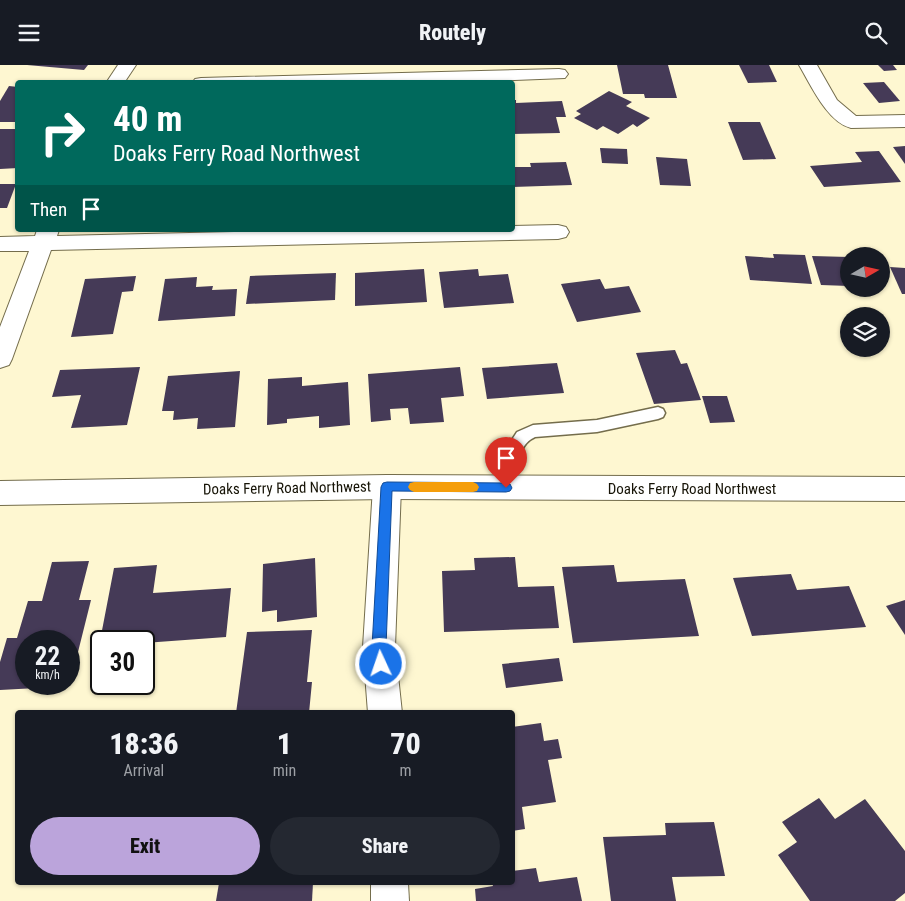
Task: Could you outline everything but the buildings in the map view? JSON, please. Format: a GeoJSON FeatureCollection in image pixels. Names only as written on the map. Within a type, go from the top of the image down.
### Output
{"type":"FeatureCollection","features":[{"type":"Feature","properties":{"kind":"street"},"geometry":{"type":"LineString","coordinates":[[117,80],[127,65]]}},
{"type":"Feature","properties":{"kind":"street"},"geometry":{"type":"LineString","coordinates":[[808,65],[830,103],[851,122],[905,121]]}},
{"type":"Feature","properties":{"kind":"street"},"geometry":{"type":"LineString","coordinates":[[320,80],[559,74]]}},
{"type":"Feature","properties":{"kind":"street"},"geometry":{"type":"LineString","coordinates":[[0,243],[46,236],[558,232]]}},
{"type":"Feature","properties":{"kind":"street"},"geometry":{"type":"LineString","coordinates":[[0,359],[46,236]]}},
{"type":"Feature","properties":{"kind":"street"},"geometry":{"type":"LineString","coordinates":[[385,710],[379,647],[387,487]]}},
{"type":"Feature","properties":{"kind":"street","name":"Doaks Ferry Road Northwest"},"geometry":{"type":"LineString","coordinates":[[0,493],[387,487],[905,489]]}},
{"type":"Feature","properties":{"kind":"street"},"geometry":{"type":"LineString","coordinates":[[390,885],[390,901]]}},
{"type":"Feature","properties":{"kind":"lane"},"geometry":{"type":"LineString","coordinates":[[506,488],[515,446],[522,436],[533,431],[597,426],[658,413]]}},
{"type":"Feature","properties":{"kind":"slow traffic"},"geometry":{"type":"LineString","coordinates":[[414,487],[473,487]]}},
{"type":"Feature","properties":{"kind":"route"},"geometry":{"type":"LineString","coordinates":[[381,664],[379,647],[387,487],[506,488]]}}]}
